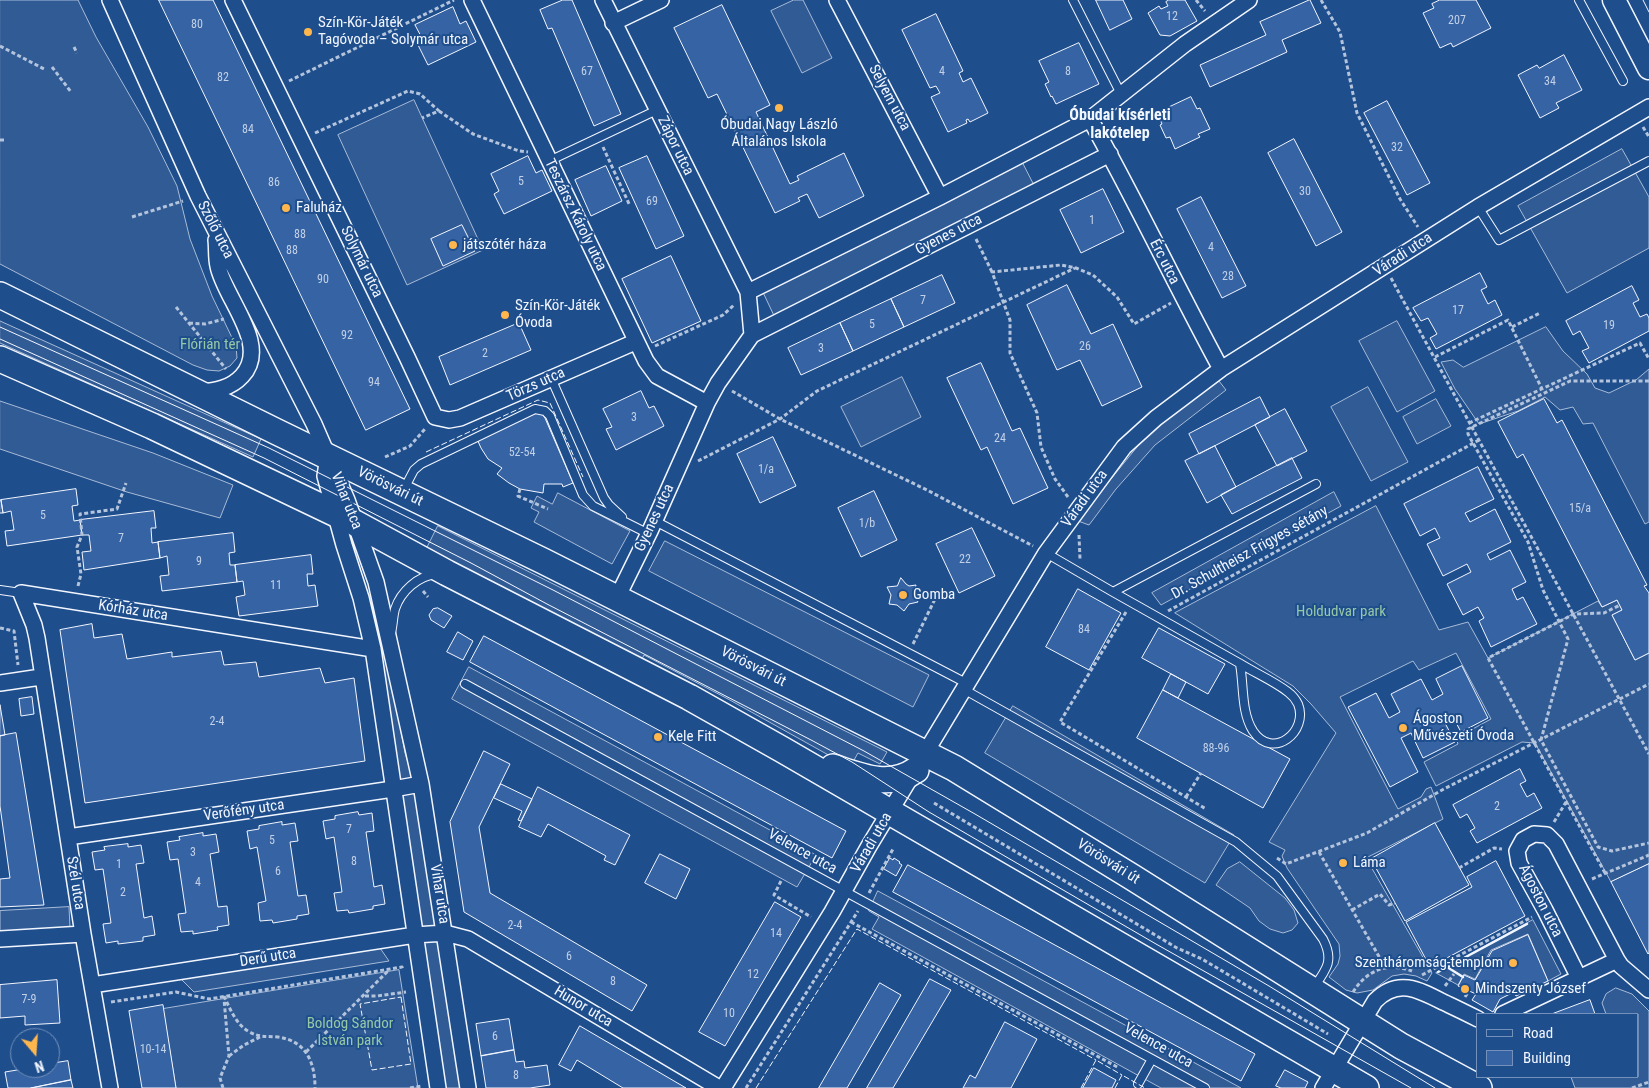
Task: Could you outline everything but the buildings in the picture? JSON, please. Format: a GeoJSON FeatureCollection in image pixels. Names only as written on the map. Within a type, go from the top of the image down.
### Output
{"type":"FeatureCollection","features":[{"type":"Feature","properties":{"kind":"main road"},"geometry":{"type":"LineString","coordinates":[[1614,0],[1649,68]]}},
{"type":"Feature","properties":{"kind":"main road","name":"Vörösvári út"},"geometry":{"type":"LineString","coordinates":[[0,295],[617,598],[874,728],[921,761],[967,776],[1132,877],[1363,1023],[1479,1088]]}},
{"type":"Feature","properties":{"kind":"main road"},"geometry":{"type":"LineString","coordinates":[[0,359],[152,426],[345,519],[689,697],[890,813],[1328,1079],[1366,1088]]}},
{"type":"Feature","properties":{"kind":"main road"},"geometry":{"type":"LineString","coordinates":[[783,750],[867,778],[879,780],[898,779],[921,761]]}},
{"type":"Feature","properties":{"kind":"street","name":"Szőlő utca"},"geometry":{"type":"LineString","coordinates":[[110,0],[198,196],[303,402],[328,457]]}},
{"type":"Feature","properties":{"kind":"street","name":"Solymár utca"},"geometry":{"type":"LineString","coordinates":[[233,0],[435,417]]}},
{"type":"Feature","properties":{"kind":"street","name":"Teszársz Károly utca"},"geometry":{"type":"LineString","coordinates":[[472,0],[638,347],[657,376],[707,403]]}},
{"type":"Feature","properties":{"kind":"street","name":"Zápor utca"},"geometry":{"type":"LineString","coordinates":[[603,0],[748,292]]}},
{"type":"Feature","properties":{"kind":"street"},"geometry":{"type":"LineString","coordinates":[[613,23],[660,0]]}},
{"type":"Feature","properties":{"kind":"street","name":"Selyem utca"},"geometry":{"type":"LineString","coordinates":[[837,0],[940,197]]}},
{"type":"Feature","properties":{"kind":"street"},"geometry":{"type":"LineString","coordinates":[[752,335],[748,292],[940,197],[1090,119],[1184,44],[1249,0]]}},
{"type":"Feature","properties":{"kind":"street","name":"Váradi utca"},"geometry":{"type":"LineString","coordinates":[[723,1088],[844,891],[1046,553],[1111,463],[1136,434],[1221,369],[1478,207],[1649,107]]}},
{"type":"Feature","properties":{"kind":"street"},"geometry":{"type":"LineString","coordinates":[[1090,119],[1110,154]]}},
{"type":"Feature","properties":{"kind":"street","name":"Gyenes utca"},"geometry":{"type":"LineString","coordinates":[[617,598],[651,529],[707,403],[718,383],[752,335],[1110,154]]}},
{"type":"Feature","properties":{"kind":"street","name":"Érc utca"},"geometry":{"type":"LineString","coordinates":[[1110,154],[1182,297],[1221,369]]}},
{"type":"Feature","properties":{"kind":"street"},"geometry":{"type":"LineString","coordinates":[[198,392],[221,390],[232,384],[244,374],[252,356],[249,336],[218,267],[216,233]]}},
{"type":"Feature","properties":{"kind":"street","name":"Törzs utca"},"geometry":{"type":"LineString","coordinates":[[435,417],[449,420],[460,418],[551,378],[638,347]]}},
{"type":"Feature","properties":{"kind":"street","name":"Vihar utca"},"geometry":{"type":"LineString","coordinates":[[328,457],[341,484],[345,519],[372,649],[438,1088]]}},
{"type":"Feature","properties":{"kind":"street","name":"Vihar utca"},"geometry":{"type":"LineString","coordinates":[[328,457],[325,476],[376,582],[410,732],[421,784],[468,1088]]}},
{"type":"Feature","properties":{"kind":"street"},"geometry":{"type":"LineString","coordinates":[[0,683],[42,677],[34,625],[21,593]]}},
{"type":"Feature","properties":{"kind":"street","name":"Kórház utca"},"geometry":{"type":"LineString","coordinates":[[21,593],[372,649]]}},
{"type":"Feature","properties":{"kind":"street","name":"Szél utca"},"geometry":{"type":"LineString","coordinates":[[42,677],[83,934],[110,1088]]}},
{"type":"Feature","properties":{"kind":"street","name":"Verőfény utca"},"geometry":{"type":"LineString","coordinates":[[68,837],[421,784]]}},
{"type":"Feature","properties":{"kind":"street","name":"Ágoston utca"},"geometry":{"type":"LineString","coordinates":[[1546,835],[1534,834],[1523,840],[1517,851],[1519,863],[1580,978]]}},
{"type":"Feature","properties":{"kind":"street"},"geometry":{"type":"LineString","coordinates":[[1546,835],[1556,844],[1617,960],[1621,966],[1649,990]]}},
{"type":"Feature","properties":{"kind":"street","name":"Derű utca"},"geometry":{"type":"LineString","coordinates":[[92,985],[445,932]]}},
{"type":"Feature","properties":{"kind":"street","name":"Hunor utca"},"geometry":{"type":"LineString","coordinates":[[445,932],[468,939],[719,1088]]}},
{"type":"Feature","properties":{"kind":"street"},"geometry":{"type":"LineString","coordinates":[[0,939],[83,934]]}},
{"type":"Feature","properties":{"kind":"street"},"geometry":{"type":"LineString","coordinates":[[1505,1013],[1617,960]]}},
{"type":"Feature","properties":{"kind":"street"},"geometry":{"type":"LineString","coordinates":[[1328,1079],[1380,995],[1404,987],[1423,992],[1476,1018]]}},
{"type":"Feature","properties":{"kind":"lane"},"geometry":{"type":"LineString","coordinates":[[1073,0],[1121,94]]}},
{"type":"Feature","properties":{"kind":"lane"},"geometry":{"type":"LineString","coordinates":[[1579,0],[1623,81]]}},
{"type":"Feature","properties":{"kind":"lane"},"geometry":{"type":"LineString","coordinates":[[547,158],[657,110]]}},
{"type":"Feature","properties":{"kind":"lane"},"geometry":{"type":"LineString","coordinates":[[1478,207],[1499,240],[1649,161]]}},
{"type":"Feature","properties":{"kind":"lane"},"geometry":{"type":"LineString","coordinates":[[551,378],[604,498],[621,516],[908,653],[1002,710],[1236,842],[1277,876],[1328,948],[1328,962],[1325,972],[1311,991]]}},
{"type":"Feature","properties":{"kind":"lane"},"geometry":{"type":"LineString","coordinates":[[402,493],[414,470],[421,464],[535,409],[545,411],[550,416],[583,496],[593,506],[651,529]]}},
{"type":"Feature","properties":{"kind":"lane"},"geometry":{"type":"LineString","coordinates":[[1113,592],[1316,484]]}},
{"type":"Feature","properties":{"kind":"lane"},"geometry":{"type":"LineString","coordinates":[[1046,553],[1240,664],[1289,693],[1298,703],[1300,713],[1299,723],[1294,733],[1287,739],[1276,744],[1268,744],[1260,739],[1252,730],[1247,717],[1240,664]]}},
{"type":"Feature","properties":{"kind":"lane"},"geometry":{"type":"LineString","coordinates":[[390,642],[395,609],[402,595],[422,578],[447,573]]}},
{"type":"Feature","properties":{"kind":"lane"},"geometry":{"type":"LineString","coordinates":[[0,590],[21,593]]}},
{"type":"Feature","properties":{"kind":"lane","name":"Velence utca"},"geometry":{"type":"LineString","coordinates":[[465,684],[1205,1088]]}},
{"type":"Feature","properties":{"kind":"lane"},"geometry":{"type":"LineString","coordinates":[[1138,1084],[1152,1059]]}},
{"type":"Feature","properties":{"kind":"path"},"geometry":{"type":"LineString","coordinates":[[275,87],[454,0]]}},
{"type":"Feature","properties":{"kind":"path"},"geometry":{"type":"LineString","coordinates":[[1321,0],[1340,32],[1357,113],[1400,198],[1427,240]]}},
{"type":"Feature","properties":{"kind":"path"},"geometry":{"type":"LineString","coordinates":[[0,46],[46,70]]}},
{"type":"Feature","properties":{"kind":"path"},"geometry":{"type":"LineString","coordinates":[[74,47],[77,53]]}},
{"type":"Feature","properties":{"kind":"path"},"geometry":{"type":"LineString","coordinates":[[52,67],[71,92]]}},
{"type":"Feature","properties":{"kind":"path"},"geometry":{"type":"LineString","coordinates":[[301,139],[408,91],[420,94],[439,111],[473,134],[519,151],[547,158]]}},
{"type":"Feature","properties":{"kind":"path"},"geometry":{"type":"LineString","coordinates":[[422,118],[439,111]]}},
{"type":"Feature","properties":{"kind":"path"},"geometry":{"type":"LineString","coordinates":[[598,137],[630,206]]}},
{"type":"Feature","properties":{"kind":"path"},"geometry":{"type":"LineString","coordinates":[[132,217],[178,203]]}},
{"type":"Feature","properties":{"kind":"path"},"geometry":{"type":"LineString","coordinates":[[970,225],[992,272],[1010,320],[1010,353],[1037,412],[1041,447],[1055,479],[1078,511],[1080,558],[1087,565]]}},
{"type":"Feature","properties":{"kind":"path"},"geometry":{"type":"LineString","coordinates":[[992,272],[1061,265],[1076,268],[1092,275],[1117,297],[1134,324],[1182,297]]}},
{"type":"Feature","properties":{"kind":"path"},"geometry":{"type":"LineString","coordinates":[[1385,267],[1649,754]]}},
{"type":"Feature","properties":{"kind":"path"},"geometry":{"type":"LineString","coordinates":[[676,472],[780,419],[817,391],[1076,268]]}},
{"type":"Feature","properties":{"kind":"path"},"geometry":{"type":"LineString","coordinates":[[638,347],[723,315],[748,292]]}},
{"type":"Feature","properties":{"kind":"path"},"geometry":{"type":"LineString","coordinates":[[176,307],[226,368],[232,384]]}},
{"type":"Feature","properties":{"kind":"path"},"geometry":{"type":"LineString","coordinates":[[188,323],[214,323],[239,313]]}},
{"type":"Feature","properties":{"kind":"path"},"geometry":{"type":"LineString","coordinates":[[1512,327],[1540,313]]}},
{"type":"Feature","properties":{"kind":"path"},"geometry":{"type":"LineString","coordinates":[[1434,357],[1508,320],[1542,389]]}},
{"type":"Feature","properties":{"kind":"path"},"geometry":{"type":"LineString","coordinates":[[1469,423],[1640,343],[1649,359]]}},
{"type":"Feature","properties":{"kind":"path"},"geometry":{"type":"LineString","coordinates":[[1649,381],[1570,381],[1468,430],[1472,443],[1528,542],[1542,590],[1568,640],[1542,740],[1598,847],[1612,851],[1649,843]]}},
{"type":"Feature","properties":{"kind":"path"},"geometry":{"type":"LineString","coordinates":[[718,383],[780,419],[927,490],[1046,553]]}},
{"type":"Feature","properties":{"kind":"path"},"geometry":{"type":"LineString","coordinates":[[386,457],[410,446],[435,417]]}},
{"type":"Feature","properties":{"kind":"path","name":"Dr. Schultheisz Frigyes sétány"},"geometry":{"type":"LineString","coordinates":[[1163,614],[1479,440]]}},
{"type":"Feature","properties":{"kind":"path"},"geometry":{"type":"LineString","coordinates":[[75,602],[81,574],[78,547],[82,535],[80,514],[117,509],[126,483]]}},
{"type":"Feature","properties":{"kind":"path"},"geometry":{"type":"LineString","coordinates":[[520,489],[518,496],[548,509]]}},
{"type":"Feature","properties":{"kind":"path"},"geometry":{"type":"LineString","coordinates":[[908,653],[936,597]]}},
{"type":"Feature","properties":{"kind":"path"},"geometry":{"type":"LineString","coordinates":[[1131,602],[1060,722],[1211,812]]}},
{"type":"Feature","properties":{"kind":"path"},"geometry":{"type":"LineString","coordinates":[[1605,873],[1488,658],[1574,614],[1604,613],[1620,605]]}},
{"type":"Feature","properties":{"kind":"path"},"geometry":{"type":"LineString","coordinates":[[0,628],[14,631],[20,680]]}},
{"type":"Feature","properties":{"kind":"path"},"geometry":{"type":"LineString","coordinates":[[1271,854],[1286,864],[1367,833],[1442,790],[1649,684]]}},
{"type":"Feature","properties":{"kind":"path"},"geometry":{"type":"LineString","coordinates":[[1186,798],[1201,773]]}},
{"type":"Feature","properties":{"kind":"path"},"geometry":{"type":"LineString","coordinates":[[1546,835],[1566,801]]}},
{"type":"Feature","properties":{"kind":"path"},"geometry":{"type":"LineString","coordinates":[[934,803],[1177,948],[1202,959],[1328,1034]]}},
{"type":"Feature","properties":{"kind":"path"},"geometry":{"type":"LineString","coordinates":[[1459,868],[1494,848],[1517,851]]}},
{"type":"Feature","properties":{"kind":"path"},"geometry":{"type":"LineString","coordinates":[[747,1088],[864,902],[893,849]]}},
{"type":"Feature","properties":{"kind":"path"},"geometry":{"type":"LineString","coordinates":[[1319,852],[1385,967]]}},
{"type":"Feature","properties":{"kind":"path"},"geometry":{"type":"LineString","coordinates":[[1578,886],[1649,855]]}},
{"type":"Feature","properties":{"kind":"path"},"geometry":{"type":"LineString","coordinates":[[782,882],[774,895],[811,917]]}},
{"type":"Feature","properties":{"kind":"path"},"geometry":{"type":"LineString","coordinates":[[1352,910],[1380,894],[1388,905],[1395,903]]}},
{"type":"Feature","properties":{"kind":"path"},"geometry":{"type":"LineString","coordinates":[[1422,975],[1545,910]]}},
{"type":"Feature","properties":{"kind":"path"},"geometry":{"type":"LineString","coordinates":[[851,922],[1119,1068]]}},
{"type":"Feature","properties":{"kind":"path"},"geometry":{"type":"LineString","coordinates":[[95,1004],[176,992],[209,999],[402,967],[404,975]]}},
{"type":"Feature","properties":{"kind":"path"},"geometry":{"type":"LineString","coordinates":[[306,1052],[390,969]]}},
{"type":"Feature","properties":{"kind":"path"},"geometry":{"type":"LineString","coordinates":[[1445,988],[1454,974]]}},
{"type":"Feature","properties":{"kind":"path"},"geometry":{"type":"LineString","coordinates":[[364,996],[406,992],[405,984]]}},
{"type":"Feature","properties":{"kind":"path"},"geometry":{"type":"LineString","coordinates":[[224,996],[234,1017],[246,1030],[260,1037],[278,1037],[294,1041],[306,1052],[314,1073],[315,1088]]}},
{"type":"Feature","properties":{"kind":"path"},"geometry":{"type":"LineString","coordinates":[[224,996],[229,1056],[220,1078],[224,1088]]}},
{"type":"Feature","properties":{"kind":"path"},"geometry":{"type":"LineString","coordinates":[[229,1056],[244,1045],[260,1037]]}},
{"type":"Feature","properties":{"kind":"path"},"geometry":{"type":"LineString","coordinates":[[1632,1088],[1649,1082]]}},
{"type":"Feature","properties":{"kind":"path"},"geometry":{"type":"LineString","coordinates":[[410,1088],[422,1086]]}},
{"type":"Feature","properties":{"kind":"shaded area"},"geometry":{"type":"Polygon","coordinates":[[[0,0],[78,0],[96,37],[148,127],[177,186],[190,239],[212,296],[236,346],[237,358],[230,366],[219,371],[207,370],[193,365],[0,264],[0,0]]]}},
{"type":"Feature","properties":{"kind":"shaded area"},"geometry":{"type":"Polygon","coordinates":[[[794,0],[803,0],[832,58],[802,73],[771,11],[794,0]]]}},
{"type":"Feature","properties":{"kind":"shaded area"},"geometry":{"type":"Polygon","coordinates":[[[414,100],[483,250],[407,285],[338,135],[414,100]]]}},
{"type":"Feature","properties":{"kind":"shaded area"},"geometry":{"type":"Polygon","coordinates":[[[1622,149],[1649,197],[1649,248],[1567,293],[1518,206],[1622,149]]]}},
{"type":"Feature","properties":{"kind":"shaded area"},"geometry":{"type":"Polygon","coordinates":[[[1019,156],[1037,191],[777,322],[760,286],[1019,156]]]}},
{"type":"Feature","properties":{"kind":"shaded area"},"geometry":{"type":"Polygon","coordinates":[[[0,321],[261,439],[253,457],[0,343],[0,321]]]}},
{"type":"Feature","properties":{"kind":"shaded area"},"geometry":{"type":"Polygon","coordinates":[[[1397,321],[1435,391],[1397,412],[1359,341],[1397,321]]]}},
{"type":"Feature","properties":{"kind":"shaded area"},"geometry":{"type":"Polygon","coordinates":[[[1546,327],[1563,351],[1587,374],[1595,388],[1609,393],[1636,380],[1649,369],[1649,522],[1645,524],[1593,423],[1583,424],[1573,407],[1560,410],[1545,397],[1518,411],[1479,424],[1455,389],[1441,362],[1453,360],[1463,367],[1546,327]]]}},
{"type":"Feature","properties":{"kind":"shaded area"},"geometry":{"type":"Polygon","coordinates":[[[902,377],[921,417],[861,447],[841,407],[902,377]]]}},
{"type":"Feature","properties":{"kind":"shaded area"},"geometry":{"type":"Polygon","coordinates":[[[1219,381],[1226,390],[1155,445],[1116,489],[1089,525],[1078,521],[1146,436],[1219,381]]]}},
{"type":"Feature","properties":{"kind":"shaded area"},"geometry":{"type":"Polygon","coordinates":[[[1368,387],[1408,462],[1371,481],[1331,407],[1368,387]]]}},
{"type":"Feature","properties":{"kind":"shaded area"},"geometry":{"type":"Polygon","coordinates":[[[1436,399],[1451,426],[1417,444],[1403,417],[1436,399]]]}},
{"type":"Feature","properties":{"kind":"shaded area"},"geometry":{"type":"Polygon","coordinates":[[[0,401],[153,453],[233,485],[220,518],[127,492],[0,449],[0,401]]]}},
{"type":"Feature","properties":{"kind":"shaded area"},"geometry":{"type":"Polygon","coordinates":[[[1334,492],[1341,506],[1161,605],[1152,593],[1334,492]]]}},
{"type":"Feature","properties":{"kind":"shaded area"},"geometry":{"type":"Polygon","coordinates":[[[558,493],[630,531],[612,564],[534,522],[539,512],[531,508],[537,496],[552,504],[558,493]]]}},
{"type":"Feature","properties":{"kind":"shaded area","name":"Holdudvar park"},"geometry":{"type":"Polygon","coordinates":[[[1376,506],[1439,630],[1468,622],[1488,658],[1598,601],[1602,607],[1617,600],[1622,610],[1612,615],[1635,660],[1649,653],[1649,864],[1611,882],[1535,743],[1522,742],[1436,786],[1424,762],[1458,744],[1456,738],[1491,719],[1456,653],[1419,670],[1413,661],[1340,697],[1398,809],[1421,797],[1426,789],[1431,787],[1443,819],[1366,858],[1432,973],[1427,981],[1416,976],[1404,974],[1392,976],[1373,990],[1357,993],[1346,990],[1329,977],[1338,964],[1340,956],[1339,944],[1287,868],[1282,856],[1285,850],[1269,842],[1336,733],[1293,686],[1175,613],[1376,506]]]}},
{"type":"Feature","properties":{"kind":"shaded area"},"geometry":{"type":"Polygon","coordinates":[[[438,526],[887,752],[880,764],[858,753],[850,767],[644,655],[642,659],[427,548],[438,526]]]}},
{"type":"Feature","properties":{"kind":"shaded area"},"geometry":{"type":"Polygon","coordinates":[[[665,541],[929,675],[913,707],[649,571],[665,541]]]}},
{"type":"Feature","properties":{"kind":"shaded area"},"geometry":{"type":"Polygon","coordinates":[[[383,633],[405,753],[420,799],[464,1088],[444,1088],[373,634],[383,633]]]}},
{"type":"Feature","properties":{"kind":"shaded area"},"geometry":{"type":"Polygon","coordinates":[[[469,667],[816,855],[797,887],[452,699],[469,667]]]}},
{"type":"Feature","properties":{"kind":"shaded area"},"geometry":{"type":"Polygon","coordinates":[[[1013,706],[1234,835],[1205,883],[985,753],[1013,706]]]}},
{"type":"Feature","properties":{"kind":"shaded area"},"geometry":{"type":"Polygon","coordinates":[[[1240,862],[1285,898],[1294,910],[1298,923],[1292,930],[1283,933],[1270,929],[1259,921],[1250,908],[1216,885],[1227,869],[1240,862]]]}},
{"type":"Feature","properties":{"kind":"shaded area"},"geometry":{"type":"Polygon","coordinates":[[[878,891],[1241,1088],[1161,1088],[872,929],[879,917],[869,911],[878,891]]]}},
{"type":"Feature","properties":{"kind":"shaded area"},"geometry":{"type":"Polygon","coordinates":[[[69,907],[70,928],[0,932],[0,911],[69,907]]]}},
{"type":"Feature","properties":{"kind":"shaded area"},"geometry":{"type":"Polygon","coordinates":[[[1533,920],[1561,974],[1548,981],[1528,934],[1491,950],[1475,979],[1464,974],[1458,985],[1436,973],[1533,920]]]}},
{"type":"Feature","properties":{"kind":"shaded area"},"geometry":{"type":"Polygon","coordinates":[[[380,948],[389,961],[194,992],[181,979],[380,948]]]}},
{"type":"Feature","properties":{"kind":"shaded area","name":"Boldog Sándor István park"},"geometry":{"type":"Polygon","coordinates":[[[399,970],[418,1088],[176,1088],[163,1009],[399,970]]]}},
{"type":"Feature","properties":{"kind":"shaded area"},"geometry":{"type":"Polygon","coordinates":[[[1616,988],[1632,994],[1649,1011],[1649,1088],[1575,1088],[1571,1078],[1639,1078],[1639,1013],[1606,1013],[1602,1003],[1606,994],[1616,988]]]}},
{"type":"Feature","properties":{"kind":"tram line"},"geometry":{"type":"LineString","coordinates":[[1643,0],[1649,12]]}},
{"type":"Feature","properties":{"kind":"tram line"},"geometry":{"type":"LineString","coordinates":[[0,327],[269,448],[553,590],[864,751],[1269,986],[1435,1088]]}},
{"type":"Feature","properties":{"kind":"tram line"},"geometry":{"type":"LineString","coordinates":[[0,339],[264,458],[471,563],[813,741],[852,762],[929,812],[1156,944],[1411,1088]]}},
{"type":"Feature","properties":{"kind":"fence"},"geometry":{"type":"LineString","coordinates":[[426,452],[538,400],[550,403],[583,477]]}},
{"type":"Feature","properties":{"kind":"fence"},"geometry":{"type":"LineString","coordinates":[[756,1088],[857,929],[1096,1060]]}},
{"type":"Feature","properties":{"kind":"fence"},"geometry":{"type":"LineString","coordinates":[[401,997],[411,1064],[372,1070],[360,1004],[401,997]]}},
{"type":"Feature","properties":{"kind":"fence"},"geometry":{"type":"LineString","coordinates":[[1081,1088],[1096,1060],[1122,1075]]}},
{"type":"Feature","properties":{"kind":"fence"},"geometry":{"type":"LineString","coordinates":[[1115,1088],[1122,1075],[1145,1088]]}},
{"type":"Feature","properties":{"kind":"wall"},"geometry":{"type":"LineString","coordinates":[[1438,972],[1527,924]]}},
{"type":"Feature","properties":{"kind":"wall"},"geometry":{"type":"LineString","coordinates":[[1447,967],[1463,977]]}},
{"type":"Feature","properties":{"kind":"place","name":"Szín-Kör-Játék Tagóvoda – Solymár utca"},"geometry":{"type":"Point","coordinates":[308,32]}},
{"type":"Feature","properties":{"kind":"place","name":"Óbudai Nagy László Általános Iskola"},"geometry":{"type":"Point","coordinates":[779,108]}},
{"type":"Feature","properties":{"kind":"place","name":"Faluház"},"geometry":{"type":"Point","coordinates":[286,208]}},
{"type":"Feature","properties":{"kind":"place","name":"játszótér háza"},"geometry":{"type":"Point","coordinates":[453,245]}},
{"type":"Feature","properties":{"kind":"place","name":"Szín-Kör-Játék Óvoda"},"geometry":{"type":"Point","coordinates":[505,315]}},
{"type":"Feature","properties":{"kind":"place","name":"Gomba"},"geometry":{"type":"Point","coordinates":[903,595]}},
{"type":"Feature","properties":{"kind":"place","name":"Ágoston Művészeti Óvoda"},"geometry":{"type":"Point","coordinates":[1403,728]}},
{"type":"Feature","properties":{"kind":"place","name":"Kele Fitt"},"geometry":{"type":"Point","coordinates":[658,737]}},
{"type":"Feature","properties":{"kind":"place","name":"Láma"},"geometry":{"type":"Point","coordinates":[1343,863]}},
{"type":"Feature","properties":{"kind":"place","name":"Szentháromság-templom"},"geometry":{"type":"Point","coordinates":[1513,963]}},
{"type":"Feature","properties":{"kind":"place","name":"Mindszenty József"},"geometry":{"type":"Point","coordinates":[1465,989]}},
{"type":"Feature","properties":{"kind":"district","name":"Óbudai kísérleti lakótelep"},"geometry":{"type":"Point","coordinates":[1120,125]}},
{"type":"Feature","properties":{"kind":"park label","name":"Flórián tér"},"geometry":{"type":"Point","coordinates":[210,345]}}]}
